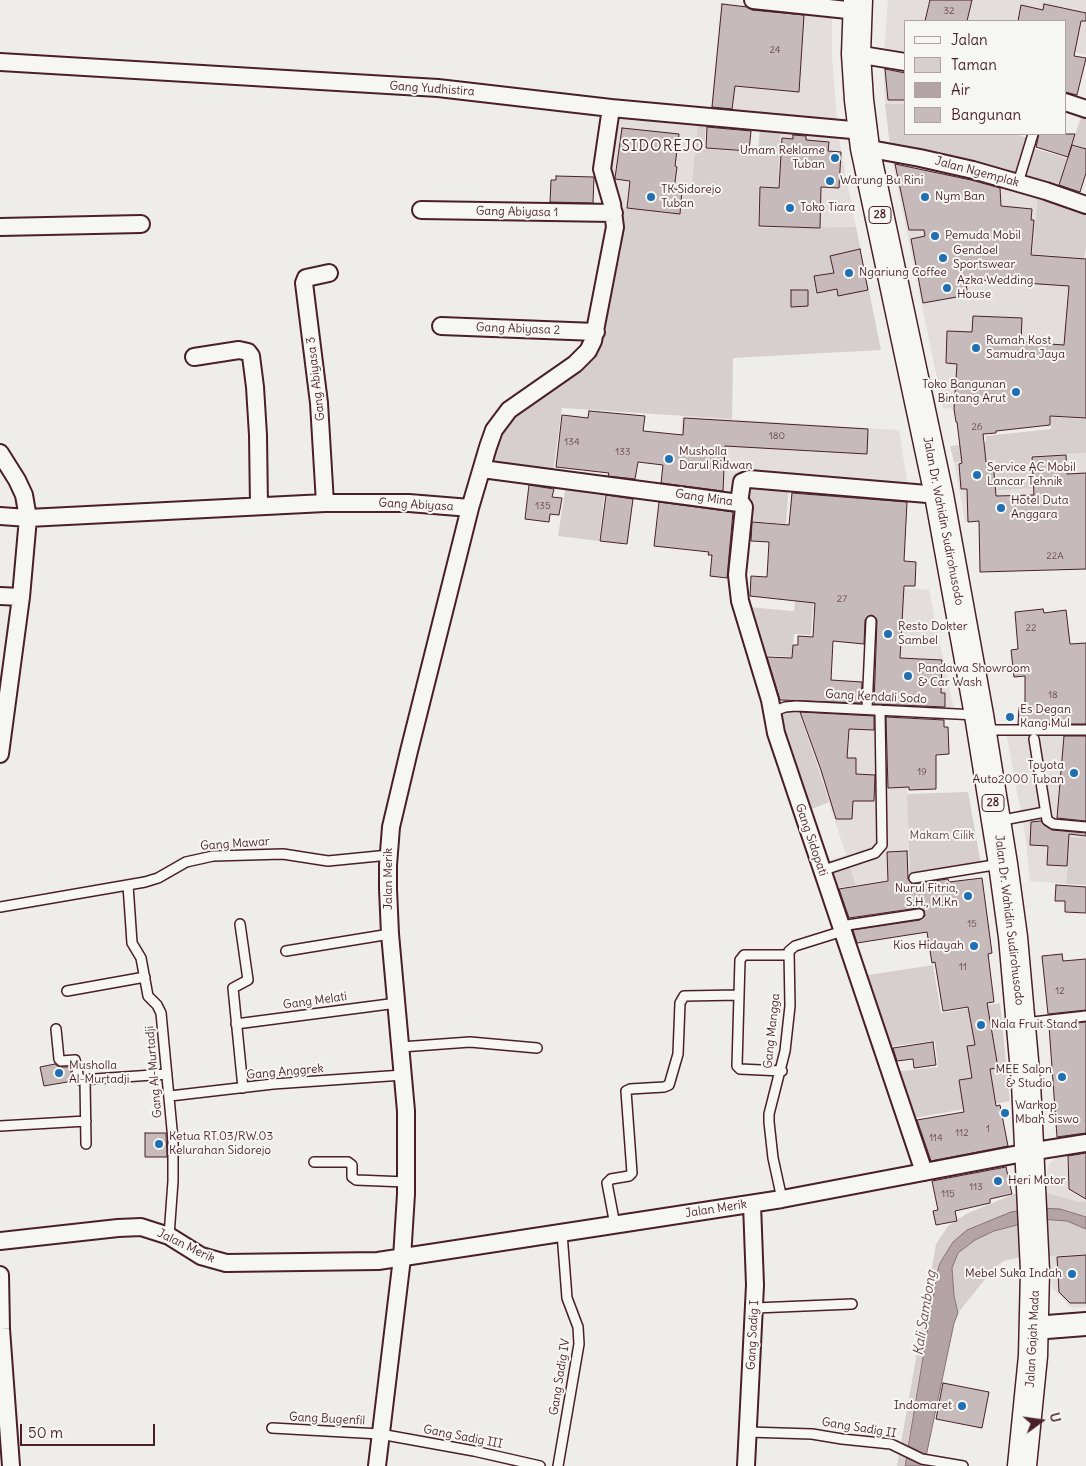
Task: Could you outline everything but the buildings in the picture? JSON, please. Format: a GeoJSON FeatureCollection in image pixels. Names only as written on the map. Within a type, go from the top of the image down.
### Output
{"type":"FeatureCollection","features":[{"type":"Feature","properties":{"kind":"highway","name":"Jalan Dr. Wahidin Sudirohusodo"},"geometry":{"type":"LineString","coordinates":[[858,5],[856,54],[864,139],[939,495],[980,722],[1003,864],[1022,1023],[1035,1271]]}},
{"type":"Feature","properties":{"kind":"highway","name":"Jalan Gajah Mada"},"geometry":{"type":"LineString","coordinates":[[1022,1466],[1029,1403],[1034,1328],[1035,1271]]}},
{"type":"Feature","properties":{"kind":"street"},"geometry":{"type":"LineString","coordinates":[[753,0],[858,5]]}},
{"type":"Feature","properties":{"kind":"street"},"geometry":{"type":"LineString","coordinates":[[856,54],[904,62]]}},
{"type":"Feature","properties":{"kind":"street","name":"Gang Yudhistira"},"geometry":{"type":"LineString","coordinates":[[0,62],[438,88],[864,139]]}},
{"type":"Feature","properties":{"kind":"street"},"geometry":{"type":"LineString","coordinates":[[1066,102],[1086,109]]}},
{"type":"Feature","properties":{"kind":"street","name":"Gang Abiyasa"},"geometry":{"type":"LineString","coordinates":[[0,516],[28,518],[325,504],[409,504],[470,508],[494,430],[503,416],[520,401],[580,359],[591,346],[596,332],[614,234],[614,213],[602,169],[611,108]]}},
{"type":"Feature","properties":{"kind":"street","name":"Jalan Ngemplak"},"geometry":{"type":"LineString","coordinates":[[864,139],[1018,183],[1086,205]]}},
{"type":"Feature","properties":{"kind":"street","name":"Gang Abiyasa 1"},"geometry":{"type":"LineString","coordinates":[[421,210],[614,213]]}},
{"type":"Feature","properties":{"kind":"street"},"geometry":{"type":"LineString","coordinates":[[0,228],[141,224]]}},
{"type":"Feature","properties":{"kind":"street","name":"Gang Abiyasa 3"},"geometry":{"type":"LineString","coordinates":[[325,504],[319,403],[304,283],[306,278],[329,273]]}},
{"type":"Feature","properties":{"kind":"street","name":"Gang Abiyasa 2"},"geometry":{"type":"LineString","coordinates":[[441,326],[596,332]]}},
{"type":"Feature","properties":{"kind":"street"},"geometry":{"type":"LineString","coordinates":[[194,357],[239,350],[248,352],[251,356],[256,387],[259,506]]}},
{"type":"Feature","properties":{"kind":"street"},"geometry":{"type":"LineString","coordinates":[[0,453],[24,495],[28,518],[21,597],[0,754]]}},
{"type":"Feature","properties":{"kind":"street","name":"Gang Mina"},"geometry":{"type":"LineString","coordinates":[[482,469],[739,503],[742,482],[749,479],[939,495]]}},
{"type":"Feature","properties":{"kind":"street","name":"Gang Sidopati"},"geometry":{"type":"LineString","coordinates":[[739,503],[744,507],[738,569],[739,594],[780,746],[924,1172]]}},
{"type":"Feature","properties":{"kind":"street","name":"Jalan Merik"},"geometry":{"type":"LineString","coordinates":[[377,1466],[402,1258],[407,1134],[390,934],[388,855],[395,806],[470,508]]}},
{"type":"Feature","properties":{"kind":"street"},"geometry":{"type":"LineString","coordinates":[[0,596],[21,597]]}},
{"type":"Feature","properties":{"kind":"street","name":"Jalan Merik"},"geometry":{"type":"LineString","coordinates":[[0,1241],[130,1227],[149,1229],[169,1236],[201,1256],[226,1263],[372,1262],[782,1199],[1086,1143]]}},
{"type":"Feature","properties":{"kind":"street","name":"Gang Sadig I"},"geometry":{"type":"LineString","coordinates":[[746,1466],[755,1308],[752,1204]]}},
{"type":"Feature","properties":{"kind":"street"},"geometry":{"type":"LineString","coordinates":[[0,1276],[1,1329],[11,1466]]}},
{"type":"Feature","properties":{"kind":"street"},"geometry":{"type":"LineString","coordinates":[[1034,1328],[1086,1324]]}},
{"type":"Feature","properties":{"kind":"lane"},"geometry":{"type":"LineString","coordinates":[[1018,183],[1033,135]]}},
{"type":"Feature","properties":{"kind":"lane"},"geometry":{"type":"LineString","coordinates":[[867,710],[871,621]]}},
{"type":"Feature","properties":{"kind":"lane","name":"Gang Kendali Sodo"},"geometry":{"type":"LineString","coordinates":[[772,712],[784,707],[796,706],[880,710],[980,722],[1086,730]]}},
{"type":"Feature","properties":{"kind":"lane"},"geometry":{"type":"LineString","coordinates":[[821,871],[875,853],[882,845],[880,710]]}},
{"type":"Feature","properties":{"kind":"lane"},"geometry":{"type":"LineString","coordinates":[[1034,739],[1047,820],[1050,823],[1086,827]]}},
{"type":"Feature","properties":{"kind":"lane"},"geometry":{"type":"LineString","coordinates":[[996,822],[1045,812]]}},
{"type":"Feature","properties":{"kind":"lane","name":"Gang Mawar"},"geometry":{"type":"LineString","coordinates":[[0,907],[158,878],[186,862],[213,856],[283,854],[328,861],[388,855]]}},
{"type":"Feature","properties":{"kind":"lane"},"geometry":{"type":"LineString","coordinates":[[914,878],[1003,864]]}},
{"type":"Feature","properties":{"kind":"lane","name":"Gang Al-Murtadji"},"geometry":{"type":"LineString","coordinates":[[128,885],[132,943],[141,958],[148,996],[157,1004],[161,1013],[170,1096],[174,1168],[169,1236]]}},
{"type":"Feature","properties":{"kind":"lane"},"geometry":{"type":"LineString","coordinates":[[782,1071],[740,1069],[737,1067],[740,960],[742,956],[788,955],[792,947],[842,928],[919,914]]}},
{"type":"Feature","properties":{"kind":"lane"},"geometry":{"type":"LineString","coordinates":[[240,924],[248,978],[247,982],[233,988],[243,1088]]}},
{"type":"Feature","properties":{"kind":"lane"},"geometry":{"type":"LineString","coordinates":[[286,950],[390,934]]}},
{"type":"Feature","properties":{"kind":"lane","name":"Gang Mangga"},"geometry":{"type":"LineString","coordinates":[[782,1199],[773,1158],[769,1122],[770,1109],[782,1071],[785,1051],[790,1006],[788,955]]}},
{"type":"Feature","properties":{"kind":"lane"},"geometry":{"type":"LineString","coordinates":[[67,991],[145,977]]}},
{"type":"Feature","properties":{"kind":"lane"},"geometry":{"type":"LineString","coordinates":[[615,1225],[607,1183],[609,1180],[629,1176],[632,1173],[626,1091],[630,1089],[664,1087],[669,1084],[678,1054],[680,1003],[683,998],[690,995],[739,995]]}},
{"type":"Feature","properties":{"kind":"lane","name":"Gang Melati"},"geometry":{"type":"LineString","coordinates":[[236,1024],[397,1003]]}},
{"type":"Feature","properties":{"kind":"lane"},"geometry":{"type":"LineString","coordinates":[[1022,1023],[1086,1016]]}},
{"type":"Feature","properties":{"kind":"lane"},"geometry":{"type":"LineString","coordinates":[[56,1029],[60,1060],[74,1060],[79,1079],[167,1074]]}},
{"type":"Feature","properties":{"kind":"lane"},"geometry":{"type":"LineString","coordinates":[[401,1047],[470,1042],[537,1048]]}},
{"type":"Feature","properties":{"kind":"lane","name":"Gang Anggrek"},"geometry":{"type":"LineString","coordinates":[[170,1096],[403,1075]]}},
{"type":"Feature","properties":{"kind":"lane"},"geometry":{"type":"LineString","coordinates":[[85,1080],[86,1144]]}},
{"type":"Feature","properties":{"kind":"lane"},"geometry":{"type":"LineString","coordinates":[[0,1126],[86,1121]]}},
{"type":"Feature","properties":{"kind":"lane"},"geometry":{"type":"LineString","coordinates":[[314,1162],[348,1162],[352,1165],[352,1177],[356,1180],[406,1182]]}},
{"type":"Feature","properties":{"kind":"lane","name":"Gang Sadig IV"},"geometry":{"type":"LineString","coordinates":[[558,1466],[580,1334],[567,1298],[562,1233]]}},
{"type":"Feature","properties":{"kind":"lane"},"geometry":{"type":"LineString","coordinates":[[755,1308],[852,1304]]}},
{"type":"Feature","properties":{"kind":"lane","name":"Gang Bugenfil"},"geometry":{"type":"LineString","coordinates":[[272,1428],[380,1434]]}},
{"type":"Feature","properties":{"kind":"lane","name":"Gang Sadig II"},"geometry":{"type":"LineString","coordinates":[[748,1432],[812,1434],[842,1440],[887,1443],[898,1446],[913,1455],[927,1460],[963,1466]]}},
{"type":"Feature","properties":{"kind":"lane","name":"Gang Sadig III"},"geometry":{"type":"LineString","coordinates":[[380,1434],[474,1451],[540,1466]]}},
{"type":"Feature","properties":{"kind":"shaded area"},"geometry":{"type":"Polygon","coordinates":[[[888,0],[1086,0],[1086,55],[1066,50],[1066,20],[904,20],[904,59],[884,54],[888,0]]]}},
{"type":"Feature","properties":{"kind":"shaded area"},"geometry":{"type":"Polygon","coordinates":[[[721,3],[832,14],[832,57],[837,119],[711,108],[721,3]]]}},
{"type":"Feature","properties":{"kind":"shaded area"},"geometry":{"type":"Polygon","coordinates":[[[883,63],[904,67],[904,104],[885,104],[883,63]]]}},
{"type":"Feature","properties":{"kind":"shaded area"},"geometry":{"type":"Polygon","coordinates":[[[617,116],[698,123],[691,190],[684,189],[681,214],[623,208],[610,171],[617,116]]]}},
{"type":"Feature","properties":{"kind":"shaded area"},"geometry":{"type":"Polygon","coordinates":[[[780,129],[838,134],[856,227],[758,228],[759,186],[778,186],[780,129]]]}},
{"type":"Feature","properties":{"kind":"shaded area"},"geometry":{"type":"Polygon","coordinates":[[[892,159],[1038,194],[1032,253],[1086,258],[1086,419],[943,408],[892,159]]]}},
{"type":"Feature","properties":{"kind":"shaded area"},"geometry":{"type":"Polygon","coordinates":[[[682,416],[899,430],[908,487],[737,474],[734,497],[677,489],[682,416]]]}},
{"type":"Feature","properties":{"kind":"shaded area"},"geometry":{"type":"Polygon","coordinates":[[[1086,453],[1086,520],[965,522],[954,462],[996,460],[1032,488],[1030,456],[1086,453]]]}},
{"type":"Feature","properties":{"kind":"shaded area"},"geometry":{"type":"Polygon","coordinates":[[[814,581],[929,590],[954,711],[871,707],[874,618],[812,612],[814,581]]]}},
{"type":"Feature","properties":{"kind":"shaded area"},"geometry":{"type":"Polygon","coordinates":[[[798,708],[905,715],[910,876],[856,885],[850,867],[828,874],[825,862],[846,855],[798,708]]]}},
{"type":"Feature","properties":{"kind":"shaded area","name":"Toyota Auto2000 Tuban"},"geometry":{"type":"Polygon","coordinates":[[[1006,732],[1086,733],[1086,838],[1070,837],[1066,884],[1030,881],[1025,834],[1006,732]]]}},
{"type":"Feature","properties":{"kind":"shaded area"},"geometry":{"type":"Polygon","coordinates":[[[1067,1152],[1068,1173],[1086,1172],[1086,1202],[1079,1202],[1047,1193],[1049,1164],[1057,1156],[1067,1152]]]}},
{"type":"Feature","properties":{"kind":"shaded area","name":"Mebel Suka Indah"},"geometry":{"type":"Polygon","coordinates":[[[1086,1254],[1086,1307],[1073,1308],[1052,1287],[1050,1256],[1086,1254]]]}},
{"type":"Feature","properties":{"kind":"green space"},"geometry":{"type":"Polygon","coordinates":[[[885,104],[904,104],[904,135],[1018,135],[1032,139],[1020,176],[890,146],[885,104]]]}},
{"type":"Feature","properties":{"kind":"green space"},"geometry":{"type":"Polygon","coordinates":[[[1082,114],[1086,115],[1086,149],[1072,144],[1082,114]]]}},
{"type":"Feature","properties":{"kind":"green space"},"geometry":{"type":"Polygon","coordinates":[[[698,123],[706,124],[704,149],[758,152],[760,128],[780,129],[778,187],[759,186],[758,228],[856,227],[881,350],[733,358],[732,419],[562,408],[553,472],[487,464],[502,426],[600,339],[621,251],[623,208],[681,214],[684,189],[691,190],[698,123]]]}},
{"type":"Feature","properties":{"kind":"green space"},"geometry":{"type":"Polygon","coordinates":[[[1032,148],[1067,158],[1058,188],[1023,177],[1032,148]]]}},
{"type":"Feature","properties":{"kind":"green space"},"geometry":{"type":"Polygon","coordinates":[[[1038,194],[1086,211],[1086,249],[1084,258],[1032,254],[1038,194]]]}},
{"type":"Feature","properties":{"kind":"green space"},"geometry":{"type":"Polygon","coordinates":[[[1051,417],[1086,419],[1086,453],[1030,456],[1032,488],[998,490],[996,460],[954,462],[950,446],[986,442],[986,436],[1051,429],[1051,417]]]}},
{"type":"Feature","properties":{"kind":"green space"},"geometry":{"type":"Polygon","coordinates":[[[750,482],[789,485],[786,524],[747,521],[750,482]]]}},
{"type":"Feature","properties":{"kind":"green space"},"geometry":{"type":"Polygon","coordinates":[[[566,485],[605,490],[599,541],[558,536],[566,485]]]}},
{"type":"Feature","properties":{"kind":"green space"},"geometry":{"type":"Polygon","coordinates":[[[786,524],[818,526],[811,635],[794,634],[792,657],[762,655],[747,607],[794,611],[799,547],[784,546],[786,524]]]}},
{"type":"Feature","properties":{"kind":"green space"},"geometry":{"type":"Polygon","coordinates":[[[798,708],[829,802],[807,811],[778,713],[798,708]]]}},
{"type":"Feature","properties":{"kind":"green space","name":"Makam Cilik"},"geometry":{"type":"Polygon","coordinates":[[[968,792],[981,864],[910,876],[907,794],[968,792]]]}},
{"type":"Feature","properties":{"kind":"green space"},"geometry":{"type":"Polygon","coordinates":[[[1070,837],[1086,838],[1086,885],[1066,884],[1070,837]]]}},
{"type":"Feature","properties":{"kind":"green space"},"geometry":{"type":"Polygon","coordinates":[[[850,867],[856,885],[833,889],[828,874],[850,867]]]}},
{"type":"Feature","properties":{"kind":"green space"},"geometry":{"type":"Polygon","coordinates":[[[933,965],[941,1013],[1000,1003],[1010,1101],[909,1119],[894,1072],[938,1067],[935,1041],[885,1047],[862,976],[933,965]]]}},
{"type":"Feature","properties":{"kind":"green space"},"geometry":{"type":"Polygon","coordinates":[[[1047,1193],[1079,1202],[1086,1202],[1086,1217],[1060,1209],[953,1242],[940,1263],[904,1466],[897,1466],[936,1244],[948,1226],[966,1214],[1014,1194],[1047,1193]]]}},
{"type":"Feature","properties":{"kind":"green space"},"geometry":{"type":"Polygon","coordinates":[[[1040,1219],[1067,1221],[1086,1229],[1086,1254],[1017,1258],[1004,1261],[994,1268],[958,1313],[954,1296],[952,1268],[958,1253],[975,1240],[994,1231],[1040,1219]]]}},
{"type":"Feature","properties":{"kind":"water"},"geometry":{"type":"Polygon","coordinates":[[[1037,1208],[1060,1209],[1086,1217],[1086,1229],[1067,1221],[1040,1219],[994,1231],[975,1240],[958,1253],[952,1268],[954,1296],[958,1313],[954,1323],[924,1466],[905,1466],[940,1263],[953,1242],[967,1230],[1011,1212],[1037,1208]]]}},
{"type":"Feature","properties":{"kind":"place","name":"Umam Reklame Tuban"},"geometry":{"type":"Point","coordinates":[835,158]}},
{"type":"Feature","properties":{"kind":"place","name":"Warung Bu Rini"},"geometry":{"type":"Point","coordinates":[830,181]}},
{"type":"Feature","properties":{"kind":"place","name":"TK Sidorejo Tuban"},"geometry":{"type":"Point","coordinates":[651,197]}},
{"type":"Feature","properties":{"kind":"place","name":"Nym Ban"},"geometry":{"type":"Point","coordinates":[925,197]}},
{"type":"Feature","properties":{"kind":"place","name":"Toko Tiara"},"geometry":{"type":"Point","coordinates":[790,208]}},
{"type":"Feature","properties":{"kind":"place","name":"Pemuda Mobil"},"geometry":{"type":"Point","coordinates":[935,236]}},
{"type":"Feature","properties":{"kind":"place","name":"Gendoel Sportswear"},"geometry":{"type":"Point","coordinates":[943,258]}},
{"type":"Feature","properties":{"kind":"place","name":"Ngariung Coffee"},"geometry":{"type":"Point","coordinates":[849,273]}},
{"type":"Feature","properties":{"kind":"place","name":"Azka Wedding House"},"geometry":{"type":"Point","coordinates":[947,288]}},
{"type":"Feature","properties":{"kind":"place","name":"Rumah Kost Samudra Jaya"},"geometry":{"type":"Point","coordinates":[976,348]}},
{"type":"Feature","properties":{"kind":"place","name":"Toko Bangunan Bintang Arut"},"geometry":{"type":"Point","coordinates":[1016,392]}},
{"type":"Feature","properties":{"kind":"place","name":"Musholla Darul Ridwan"},"geometry":{"type":"Point","coordinates":[669,459]}},
{"type":"Feature","properties":{"kind":"place","name":"Service AC Mobil Lancar Tehnik"},"geometry":{"type":"Point","coordinates":[977,475]}},
{"type":"Feature","properties":{"kind":"place","name":"Hotel Duta Anggara"},"geometry":{"type":"Point","coordinates":[1001,508]}},
{"type":"Feature","properties":{"kind":"place","name":"Resto Dokter Sambel"},"geometry":{"type":"Point","coordinates":[888,634]}},
{"type":"Feature","properties":{"kind":"place","name":"Pandawa Showroom & Car Wash"},"geometry":{"type":"Point","coordinates":[908,676]}},
{"type":"Feature","properties":{"kind":"place","name":"Es Degan Kang Mul"},"geometry":{"type":"Point","coordinates":[1010,717]}},
{"type":"Feature","properties":{"kind":"place","name":"Toyota Auto2000 Tuban"},"geometry":{"type":"Point","coordinates":[1074,773]}},
{"type":"Feature","properties":{"kind":"place","name":"Nurul Fitria, S.H., M.Kn"},"geometry":{"type":"Point","coordinates":[968,896]}},
{"type":"Feature","properties":{"kind":"place","name":"Kios Hidayah"},"geometry":{"type":"Point","coordinates":[974,946]}},
{"type":"Feature","properties":{"kind":"place","name":"Nala Fruit Stand"},"geometry":{"type":"Point","coordinates":[981,1025]}},
{"type":"Feature","properties":{"kind":"place","name":"Musholla Al-Murtadji"},"geometry":{"type":"Point","coordinates":[59,1073]}},
{"type":"Feature","properties":{"kind":"place","name":"MEE Salon & Studio"},"geometry":{"type":"Point","coordinates":[1062,1077]}},
{"type":"Feature","properties":{"kind":"place","name":"Warkop Mbah Siswo"},"geometry":{"type":"Point","coordinates":[1005,1113]}},
{"type":"Feature","properties":{"kind":"place","name":"Ketua RT.03/RW.03 Kelurahan Sidorejo"},"geometry":{"type":"Point","coordinates":[159,1144]}},
{"type":"Feature","properties":{"kind":"place","name":"Heri Motor"},"geometry":{"type":"Point","coordinates":[998,1181]}},
{"type":"Feature","properties":{"kind":"place","name":"Mebel Suka Indah"},"geometry":{"type":"Point","coordinates":[1072,1274]}},
{"type":"Feature","properties":{"kind":"place","name":"Indomaret"},"geometry":{"type":"Point","coordinates":[962,1406]}},
{"type":"Feature","properties":{"kind":"district","name":"SIDOREJO"},"geometry":{"type":"Point","coordinates":[663,147]}},
{"type":"Feature","properties":{"kind":"water label","name":"Kali Sambong"},"geometry":{"type":"Point","coordinates":[925,1313]}}]}
